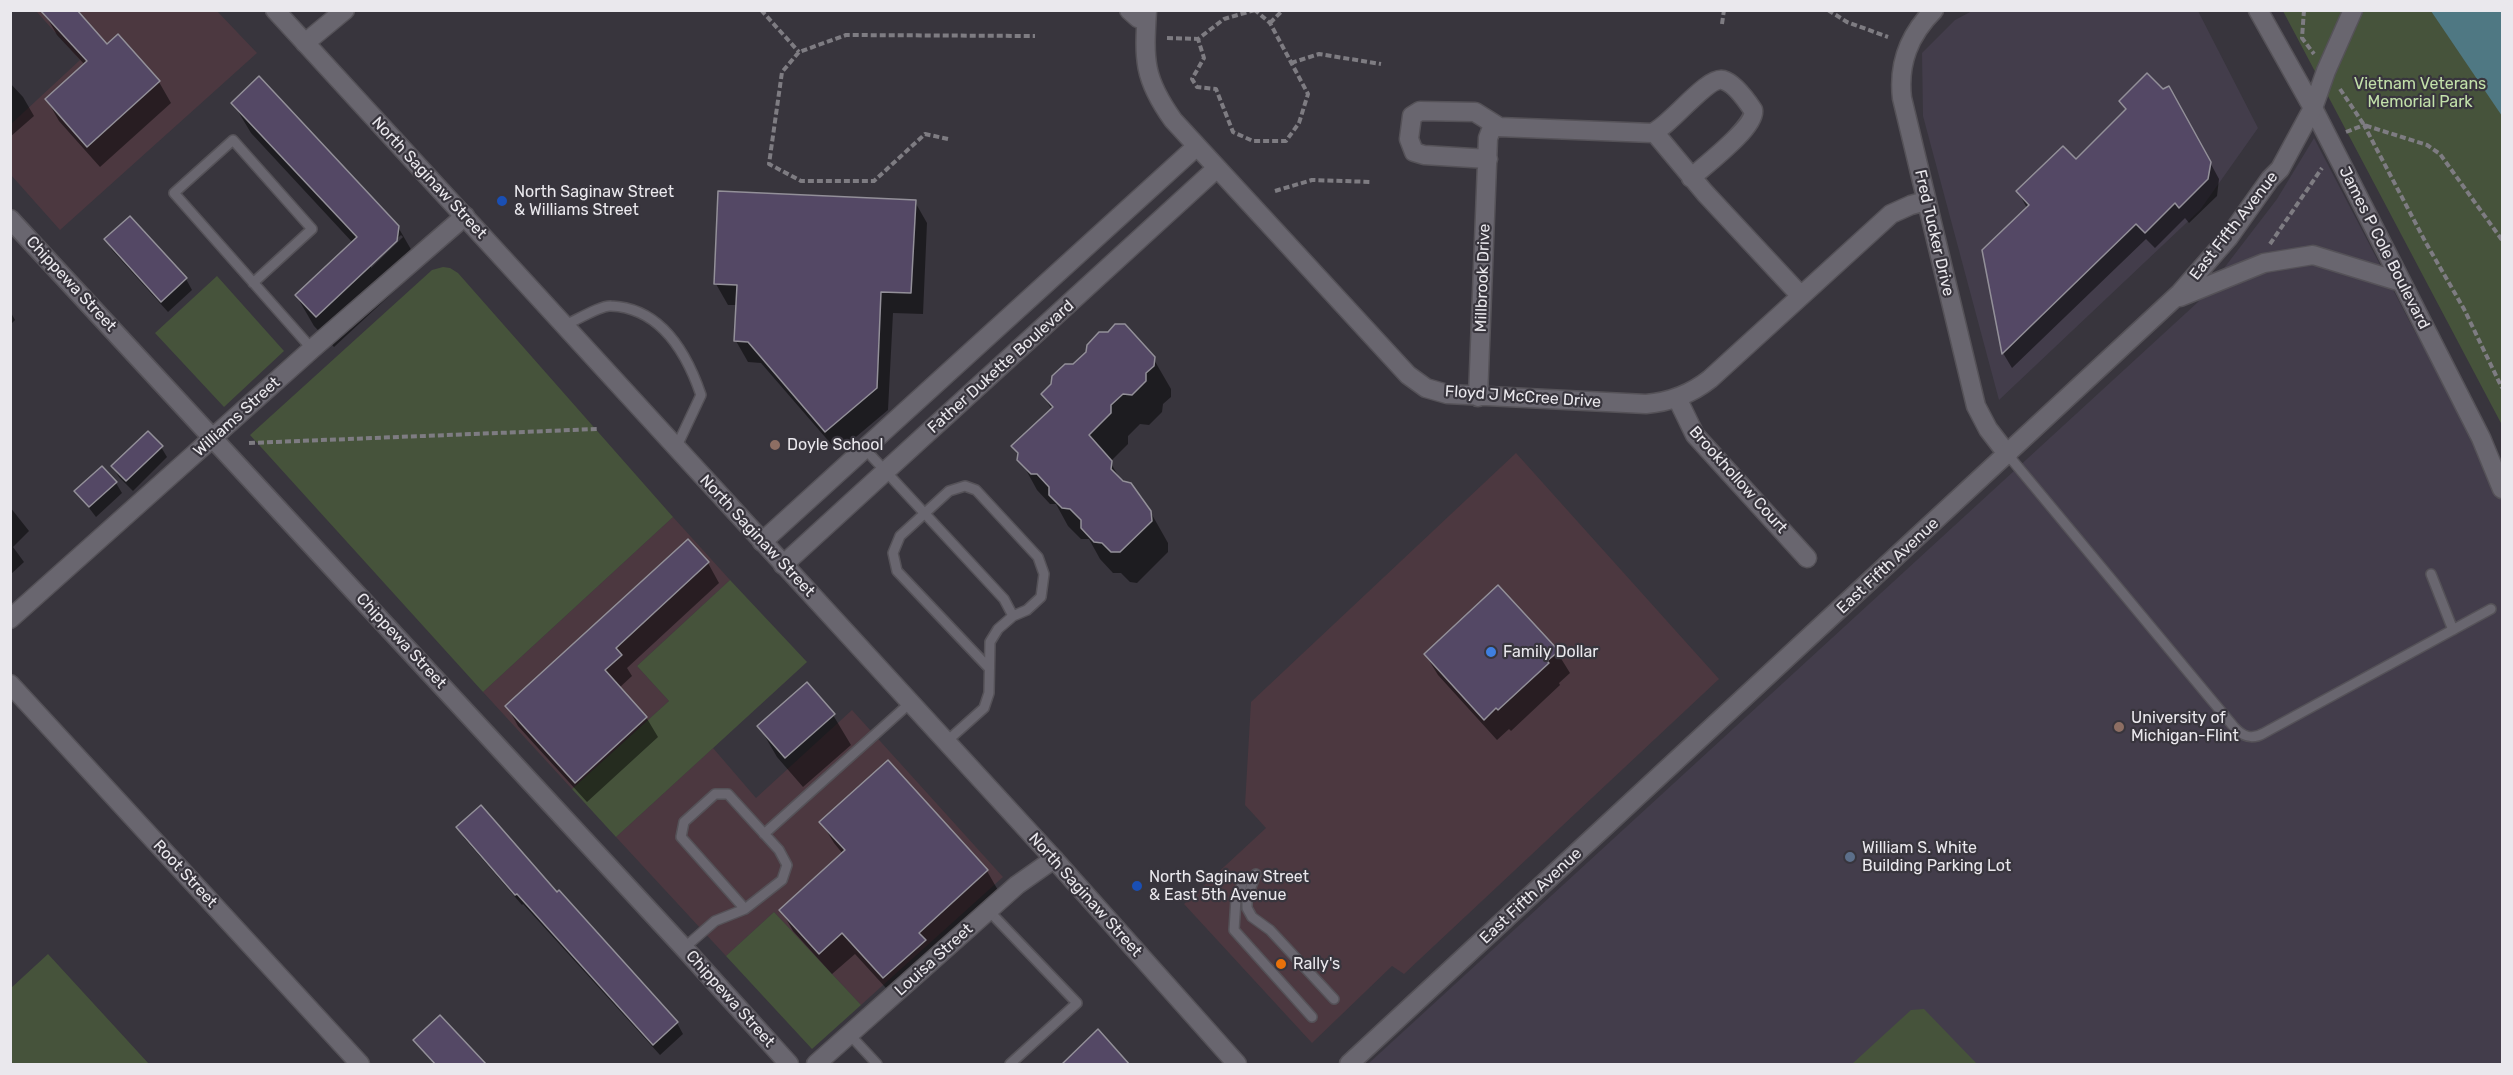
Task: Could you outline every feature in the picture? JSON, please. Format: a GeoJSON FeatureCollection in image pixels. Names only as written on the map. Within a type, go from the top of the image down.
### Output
{"type":"FeatureCollection","features":[{"type":"Feature","properties":{"kind":"street","name":"North Saginaw Street"},"geometry":{"type":"LineString","coordinates":[[275,10],[1054,859],[1237,1065]]}},
{"type":"Feature","properties":{"kind":"street"},"geometry":{"type":"LineString","coordinates":[[305,44],[345,10]]}},
{"type":"Feature","properties":{"kind":"street"},"geometry":{"type":"LineString","coordinates":[[1129,10],[1138,18],[1147,16]]}},
{"type":"Feature","properties":{"kind":"street","name":"Fred Tucker Drive"},"geometry":{"type":"LineString","coordinates":[[1934,10],[1911,40],[1901,75],[1902,99],[1976,406],[1988,429],[2008,455]]}},
{"type":"Feature","properties":{"kind":"street","name":"James P Cole Boulevard"},"geometry":{"type":"LineString","coordinates":[[2258,10],[2313,108],[2402,282],[2481,438],[2502,489]]}},
{"type":"Feature","properties":{"kind":"street","name":"East Fifth Avenue"},"geometry":{"type":"LineString","coordinates":[[1349,1065],[2173,300],[2229,237],[2270,179],[2280,169],[2313,108],[2326,71],[2353,10]]}},
{"type":"Feature","properties":{"kind":"street","name":"Floyd J McCree Drive"},"geometry":{"type":"LineString","coordinates":[[1147,16],[1145,61],[1150,82],[1164,108],[1408,375],[1436,392],[1478,397],[1646,404],[1677,398],[1704,384],[1891,214],[1926,201]]}},
{"type":"Feature","properties":{"kind":"street"},"geometry":{"type":"LineString","coordinates":[[1488,159],[1419,154],[1409,145],[1409,124],[1412,116],[1415,113],[1435,111],[1479,113],[1493,125],[1505,128],[1654,132],[1668,123],[1709,84],[1718,80],[1729,83],[1750,106],[1754,114],[1750,123],[1691,178]]}},
{"type":"Feature","properties":{"kind":"street","name":"Millbrook Drive"},"geometry":{"type":"LineString","coordinates":[[1478,397],[1488,138],[1493,125]]}},
{"type":"Feature","properties":{"kind":"street"},"geometry":{"type":"LineString","coordinates":[[1654,132],[1691,178],[1801,296]]}},
{"type":"Feature","properties":{"kind":"street","name":"Father Dukette Boulevard"},"geometry":{"type":"LineString","coordinates":[[762,542],[1197,146]]}},
{"type":"Feature","properties":{"kind":"street","name":"Father Dukette Boulevard"},"geometry":{"type":"LineString","coordinates":[[783,565],[1217,168]]}},
{"type":"Feature","properties":{"kind":"street","name":"Williams Street"},"geometry":{"type":"LineString","coordinates":[[10,619],[312,349],[465,216]]}},
{"type":"Feature","properties":{"kind":"street","name":"Chippewa Street"},"geometry":{"type":"LineString","coordinates":[[10,219],[684,948],[789,1065]]}},
{"type":"Feature","properties":{"kind":"street"},"geometry":{"type":"LineString","coordinates":[[1100,234],[1120,257]]}},
{"type":"Feature","properties":{"kind":"street"},"geometry":{"type":"LineString","coordinates":[[2173,300],[2264,263],[2313,255],[2402,282]]}},
{"type":"Feature","properties":{"kind":"street"},"geometry":{"type":"LineString","coordinates":[[1047,282],[1068,305]]}},
{"type":"Feature","properties":{"kind":"street","name":"Brookhollow Court"},"geometry":{"type":"LineString","coordinates":[[1677,398],[1689,429],[1808,558]]}},
{"type":"Feature","properties":{"kind":"street","name":"Root Street"},"geometry":{"type":"LineString","coordinates":[[10,684],[360,1065]]}},
{"type":"Feature","properties":{"kind":"street","name":"Louisa Street"},"geometry":{"type":"LineString","coordinates":[[816,1065],[1017,885],[1054,859]]}},
{"type":"Feature","properties":{"kind":"lane"},"geometry":{"type":"LineString","coordinates":[[253,283],[312,229],[233,140],[174,193],[253,283],[312,349]]}},
{"type":"Feature","properties":{"kind":"lane"},"geometry":{"type":"LineString","coordinates":[[565,325],[610,305],[643,314],[674,339],[690,365],[701,395],[676,448]]}},
{"type":"Feature","properties":{"kind":"lane"},"geometry":{"type":"LineString","coordinates":[[864,448],[1004,599],[1013,616]]}},
{"type":"Feature","properties":{"kind":"lane"},"geometry":{"type":"LineString","coordinates":[[2008,455],[2234,727],[2246,736],[2255,737],[2264,733],[2491,609]]}},
{"type":"Feature","properties":{"kind":"lane"},"geometry":{"type":"LineString","coordinates":[[946,742],[984,708],[989,693],[990,642],[998,629],[1013,616],[1027,610],[1041,597],[1044,574],[1038,557],[976,490],[965,486],[949,491],[900,536],[893,554],[897,571],[988,667]]}},
{"type":"Feature","properties":{"kind":"lane"},"geometry":{"type":"LineString","coordinates":[[2431,574],[2453,630]]}},
{"type":"Feature","properties":{"kind":"lane"},"geometry":{"type":"LineString","coordinates":[[764,834],[910,703]]}},
{"type":"Feature","properties":{"kind":"lane"},"geometry":{"type":"LineString","coordinates":[[684,948],[715,921],[745,909],[782,880],[787,865],[779,850],[728,794],[715,794],[684,822],[681,837],[745,909]]}},
{"type":"Feature","properties":{"kind":"lane"},"geometry":{"type":"LineString","coordinates":[[1256,874],[1247,898],[1247,908],[1252,917],[1270,930],[1334,999]]}},
{"type":"Feature","properties":{"kind":"lane"},"geometry":{"type":"LineString","coordinates":[[1242,885],[1236,899],[1234,930],[1312,1017]]}},
{"type":"Feature","properties":{"kind":"lane"},"geometry":{"type":"LineString","coordinates":[[989,911],[1077,1003],[1010,1065]]}},
{"type":"Feature","properties":{"kind":"lane"},"geometry":{"type":"LineString","coordinates":[[850,1035],[877,1065]]}},
{"type":"Feature","properties":{"kind":"path"},"geometry":{"type":"LineString","coordinates":[[761,10],[799,51]]}},
{"type":"Feature","properties":{"kind":"path"},"geometry":{"type":"LineString","coordinates":[[1167,38],[1198,39],[1224,19],[1255,10],[1270,23],[1308,94],[1299,123],[1286,141],[1253,141],[1233,132],[1216,89],[1197,87],[1192,80],[1204,58],[1198,39]]}},
{"type":"Feature","properties":{"kind":"path"},"geometry":{"type":"LineString","coordinates":[[1270,23],[1283,10]]}},
{"type":"Feature","properties":{"kind":"path"},"geometry":{"type":"LineString","coordinates":[[1722,24],[1724,10]]}},
{"type":"Feature","properties":{"kind":"path"},"geometry":{"type":"LineString","coordinates":[[1828,10],[1847,22],[1888,37]]}},
{"type":"Feature","properties":{"kind":"path"},"geometry":{"type":"LineString","coordinates":[[948,139],[925,134],[874,181],[801,181],[769,164],[782,72],[799,51],[846,34],[1035,36]]}},
{"type":"Feature","properties":{"kind":"path"},"geometry":{"type":"LineString","coordinates":[[1292,63],[1319,54],[1381,64]]}},
{"type":"Feature","properties":{"kind":"path"},"geometry":{"type":"LineString","coordinates":[[2364,125],[2427,145],[2440,154],[2502,240]]}},
{"type":"Feature","properties":{"kind":"path"},"geometry":{"type":"LineString","coordinates":[[1275,191],[1312,180],[1372,182]]}},
{"type":"Feature","properties":{"kind":"path"},"geometry":{"type":"LineString","coordinates":[[249,443],[597,429]]}},
{"type":"Feature","properties":{"kind":"shaded area"},"geometry":{"type":"Polygon","coordinates":[[[36,11],[217,11],[257,53],[60,230],[11,175],[10,125],[80,60],[36,11]]]}},
{"type":"Feature","properties":{"kind":"shaded area"},"geometry":{"type":"Polygon","coordinates":[[[1972,11],[2198,11],[2258,128],[2200,210],[1999,400],[1923,116],[1922,53],[1955,20],[1972,11]]]}},
{"type":"Feature","properties":{"kind":"shaded area","name":"University of Michigan-Flint"},"geometry":{"type":"Polygon","coordinates":[[[2314,138],[2415,332],[2502,489],[2502,1064],[1368,1064],[2198,302],[2277,199],[2314,138]]]}},
{"type":"Feature","properties":{"kind":"shaded area"},"geometry":{"type":"Polygon","coordinates":[[[1516,453],[1719,679],[1404,974],[1392,966],[1312,1043],[1184,904],[1266,828],[1245,805],[1251,702],[1516,453]]]}},
{"type":"Feature","properties":{"kind":"shaded area"},"geometry":{"type":"Polygon","coordinates":[[[673,517],[730,580],[637,666],[669,701],[572,789],[483,692],[673,517]]]}},
{"type":"Feature","properties":{"kind":"shaded area"},"geometry":{"type":"Polygon","coordinates":[[[852,710],[1003,877],[861,1005],[774,912],[726,956],[616,837],[713,748],[756,798],[852,710]]]}},
{"type":"Feature","properties":{"kind":"green space","name":"Vietnam Veterans Memorial Park"},"geometry":{"type":"Polygon","coordinates":[[[2283,11],[2502,11],[2502,425],[2283,11]]]}},
{"type":"Feature","properties":{"kind":"green space"},"geometry":{"type":"Polygon","coordinates":[[[443,267],[458,273],[673,517],[483,692],[250,435],[432,270],[443,267]]]}},
{"type":"Feature","properties":{"kind":"green space"},"geometry":{"type":"Polygon","coordinates":[[[217,276],[284,351],[224,407],[155,333],[217,276]]]}},
{"type":"Feature","properties":{"kind":"green space"},"geometry":{"type":"Polygon","coordinates":[[[730,580],[807,662],[616,837],[572,789],[669,701],[637,666],[730,580]]]}},
{"type":"Feature","properties":{"kind":"green space"},"geometry":{"type":"Polygon","coordinates":[[[774,912],[861,1005],[812,1049],[726,956],[774,912]]]}},
{"type":"Feature","properties":{"kind":"green space"},"geometry":{"type":"Polygon","coordinates":[[[48,954],[149,1064],[11,1064],[11,988],[48,954]]]}},
{"type":"Feature","properties":{"kind":"green space"},"geometry":{"type":"Polygon","coordinates":[[[1924,1009],[1977,1064],[1852,1064],[1911,1010],[1924,1009]]]}},
{"type":"Feature","properties":{"kind":"water"},"geometry":{"type":"Polygon","coordinates":[[[2431,11],[2502,11],[2502,116],[2431,11]]]}},
{"type":"Feature","properties":{"kind":"building"},"geometry":{"type":"Polygon","coordinates":[[[40,10],[77,10],[107,44],[118,34],[160,81],[87,147],[45,99],[87,61],[40,10]]]}},
{"type":"Feature","properties":{"kind":"building"},"geometry":{"type":"Polygon","coordinates":[[[2147,73],[2163,89],[2169,86],[2211,162],[2208,179],[2179,208],[2175,203],[2145,233],[2136,224],[2002,354],[1982,250],[2029,205],[2016,191],[2063,146],[2076,159],[2126,109],[2119,101],[2147,73]]]}},
{"type":"Feature","properties":{"kind":"building"},"geometry":{"type":"Polygon","coordinates":[[[259,76],[399,226],[397,241],[316,317],[295,295],[357,237],[231,103],[259,76]]]}},
{"type":"Feature","properties":{"kind":"building"},"geometry":{"type":"Polygon","coordinates":[[[718,191],[916,200],[911,293],[881,292],[877,388],[825,432],[748,342],[734,341],[737,285],[714,284],[718,191]]]}},
{"type":"Feature","properties":{"kind":"building"},"geometry":{"type":"Polygon","coordinates":[[[130,216],[187,278],[161,302],[104,239],[130,216]]]}},
{"type":"Feature","properties":{"kind":"building"},"geometry":{"type":"Polygon","coordinates":[[[1115,324],[1125,324],[1155,357],[1154,366],[1146,373],[1146,381],[1132,395],[1123,394],[1111,405],[1111,413],[1089,435],[1112,461],[1111,469],[1123,481],[1131,483],[1151,511],[1152,521],[1120,552],[1111,552],[1102,543],[1094,542],[1081,528],[1081,520],[1070,509],[1062,508],[1049,495],[1049,487],[1037,474],[1031,474],[1017,460],[1018,453],[1011,446],[1053,407],[1041,394],[1051,384],[1052,376],[1065,364],[1073,364],[1086,352],[1087,345],[1099,332],[1108,332],[1115,324]]]}},
{"type":"Feature","properties":{"kind":"building"},"geometry":{"type":"Polygon","coordinates":[[[148,431],[163,446],[126,481],[111,466],[148,431]]]}},
{"type":"Feature","properties":{"kind":"building"},"geometry":{"type":"Polygon","coordinates":[[[102,466],[117,482],[89,507],[74,491],[102,466]]]}},
{"type":"Feature","properties":{"kind":"building"},"geometry":{"type":"Polygon","coordinates":[[[688,539],[709,562],[616,648],[622,655],[605,670],[647,717],[575,783],[505,706],[688,539]]]}},
{"type":"Feature","properties":{"kind":"building","name":"Family Dollar"},"geometry":{"type":"Polygon","coordinates":[[[1498,585],[1559,651],[1498,710],[1496,708],[1484,720],[1424,654],[1498,585]]]}},
{"type":"Feature","properties":{"kind":"building"},"geometry":{"type":"Polygon","coordinates":[[[807,682],[835,714],[785,758],[757,726],[807,682]]]}},
{"type":"Feature","properties":{"kind":"building"},"geometry":{"type":"Polygon","coordinates":[[[888,760],[988,870],[919,933],[926,940],[883,978],[842,933],[819,954],[779,910],[845,850],[819,822],[888,760]]]}},
{"type":"Feature","properties":{"kind":"building"},"geometry":{"type":"Polygon","coordinates":[[[481,805],[557,892],[559,890],[678,1022],[653,1045],[517,894],[515,895],[456,827],[481,805]]]}},
{"type":"Feature","properties":{"kind":"building"},"geometry":{"type":"Polygon","coordinates":[[[440,1015],[487,1065],[436,1065],[413,1040],[440,1015]]]}},
{"type":"Feature","properties":{"kind":"building"},"geometry":{"type":"Polygon","coordinates":[[[1098,1029],[1130,1065],[1061,1065],[1098,1029]]]}},
{"type":"Feature","properties":{"kind":"place","name":"North Saginaw Street & Williams Street"},"geometry":{"type":"Point","coordinates":[502,201]}},
{"type":"Feature","properties":{"kind":"place","name":"Doyle School"},"geometry":{"type":"Point","coordinates":[775,445]}},
{"type":"Feature","properties":{"kind":"place","name":"Family Dollar"},"geometry":{"type":"Point","coordinates":[1491,652]}},
{"type":"Feature","properties":{"kind":"place","name":"University of Michigan-Flint"},"geometry":{"type":"Point","coordinates":[2119,727]}},
{"type":"Feature","properties":{"kind":"place","name":"William S. White Building Parking Lot"},"geometry":{"type":"Point","coordinates":[1850,857]}},
{"type":"Feature","properties":{"kind":"place","name":"North Saginaw Street & East 5th Avenue"},"geometry":{"type":"Point","coordinates":[1137,886]}},
{"type":"Feature","properties":{"kind":"place","name":"Rally's"},"geometry":{"type":"Point","coordinates":[1281,964]}}]}
